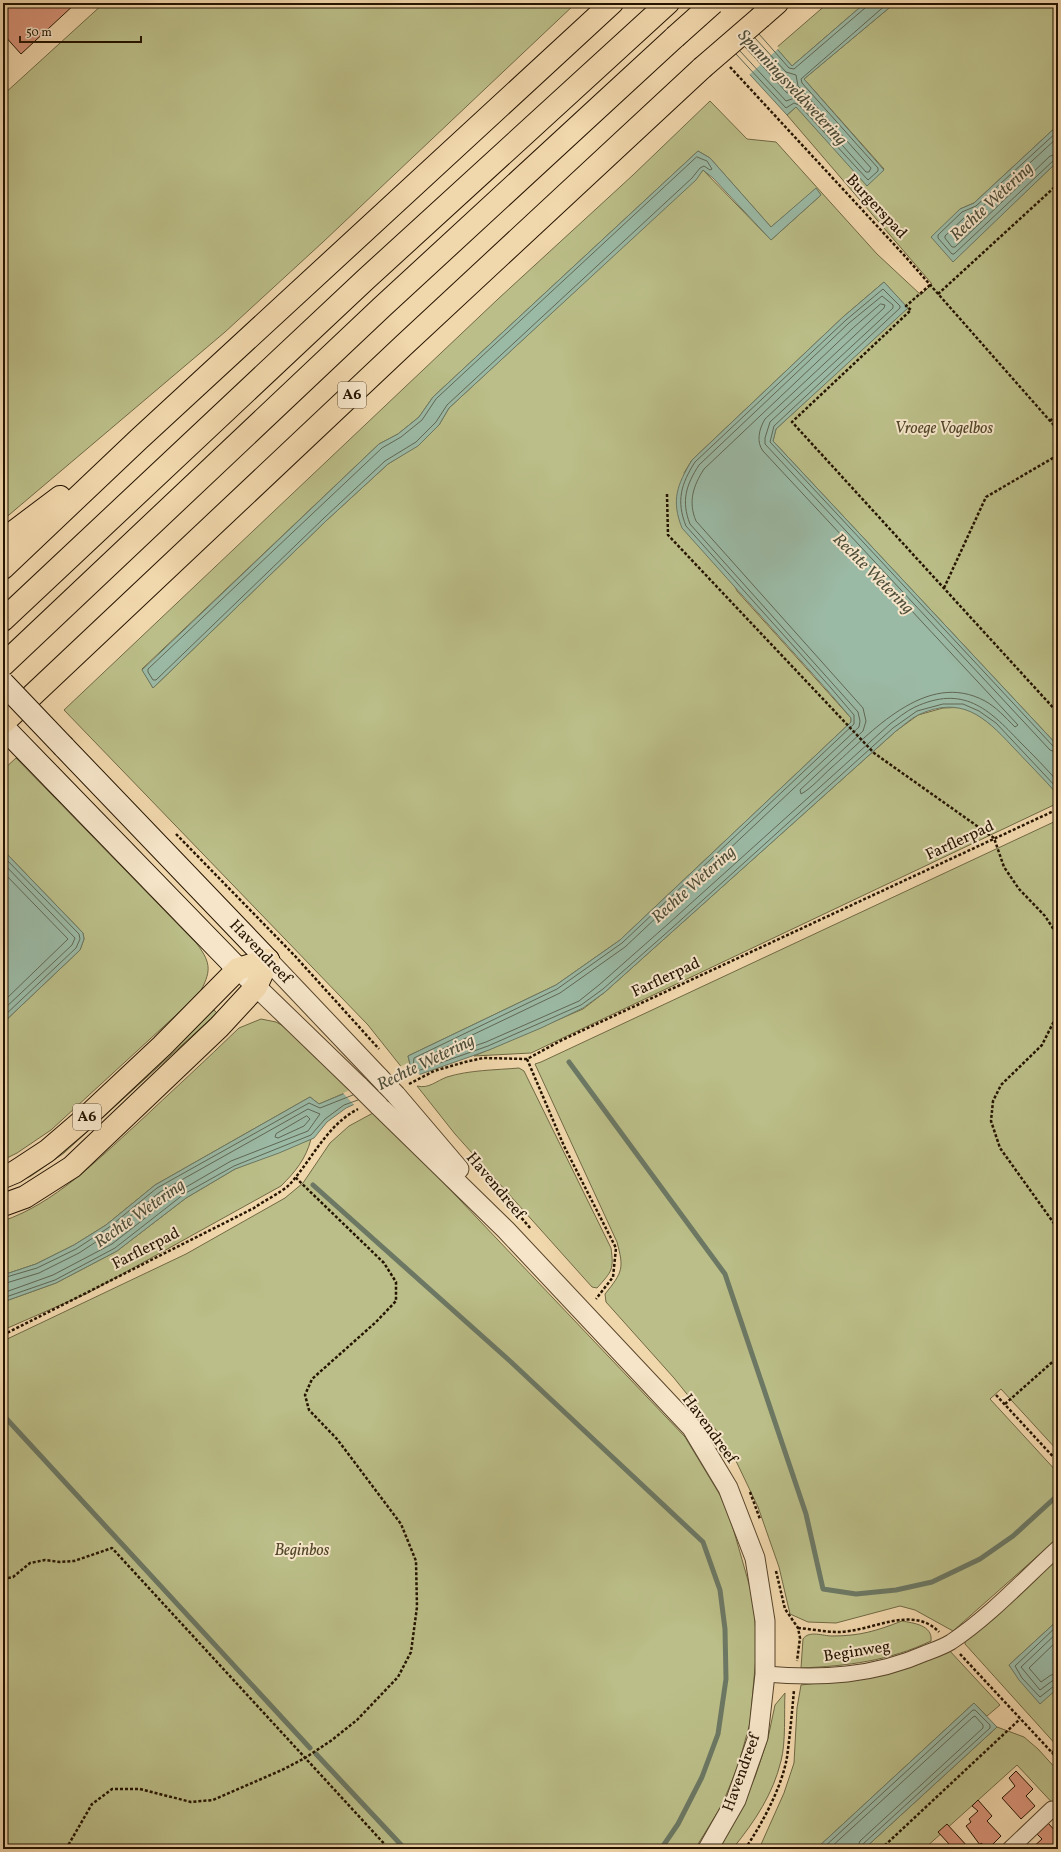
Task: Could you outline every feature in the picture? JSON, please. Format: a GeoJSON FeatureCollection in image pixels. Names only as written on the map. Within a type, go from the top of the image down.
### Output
{"type":"FeatureCollection","features":[{"type":"Feature","properties":{"kind":"highway"},"geometry":{"type":"LineString","coordinates":[[3,568],[139,439],[612,3]]}},
{"type":"Feature","properties":{"kind":"highway"},"geometry":{"type":"LineString","coordinates":[[3,665],[382,306],[713,3]]}},
{"type":"Feature","properties":{"kind":"highway","name":"A6"},"geometry":{"type":"LineString","coordinates":[[3,723],[404,345],[702,68],[777,3]]}},
{"type":"Feature","properties":{"kind":"highway"},"geometry":{"type":"LineString","coordinates":[[3,620],[366,279],[661,9]]}},
{"type":"Feature","properties":{"kind":"highway"},"geometry":{"type":"LineString","coordinates":[[3,540],[139,439]]}},
{"type":"Feature","properties":{"kind":"highway"},"geometry":{"type":"LineString","coordinates":[[238,969],[268,960]]}},
{"type":"Feature","properties":{"kind":"highway"},"geometry":{"type":"LineString","coordinates":[[256,987],[268,960]]}},
{"type":"Feature","properties":{"kind":"highway","name":"A6"},"geometry":{"type":"LineString","coordinates":[[3,1177],[15,1172],[47,1151],[162,1046],[238,969]]}},
{"type":"Feature","properties":{"kind":"highway","name":"A6"},"geometry":{"type":"LineString","coordinates":[[3,1205],[25,1197],[72,1167],[219,1027],[256,987]]}},
{"type":"Feature","properties":{"kind":"main road","name":"Havendreef"},"geometry":{"type":"LineString","coordinates":[[3,682],[268,960]]}},
{"type":"Feature","properties":{"kind":"main road","name":"Havendreef"},"geometry":{"type":"LineString","coordinates":[[3,727],[238,969]]}},
{"type":"Feature","properties":{"kind":"street","name":"Havendreef"},"geometry":{"type":"LineString","coordinates":[[268,960],[396,1095],[467,1177],[506,1230]]}},
{"type":"Feature","properties":{"kind":"street","name":"Havendreef"},"geometry":{"type":"LineString","coordinates":[[238,969],[506,1230],[692,1428],[728,1488],[755,1558],[765,1621],[765,1674],[758,1738],[736,1800],[708,1849]]}},
{"type":"Feature","properties":{"kind":"street","name":"Beginweg"},"geometry":{"type":"LineString","coordinates":[[765,1674],[795,1677],[841,1676],[902,1664],[950,1643],[978,1621],[1058,1548]]}},
{"type":"Feature","properties":{"kind":"street"},"geometry":{"type":"LineString","coordinates":[[1010,1849],[1052,1809]]}},
{"type":"Feature","properties":{"kind":"path","name":"Burgerspad"},"geometry":{"type":"LineString","coordinates":[[725,61],[930,285],[1058,430]]}},
{"type":"Feature","properties":{"kind":"path"},"geometry":{"type":"LineString","coordinates":[[938,294],[1058,184]]}},
{"type":"Feature","properties":{"kind":"path"},"geometry":{"type":"LineString","coordinates":[[930,285],[906,306],[911,310],[792,422],[1058,713]]}},
{"type":"Feature","properties":{"kind":"path"},"geometry":{"type":"LineString","coordinates":[[1050,421],[1058,413]]}},
{"type":"Feature","properties":{"kind":"path"},"geometry":{"type":"LineString","coordinates":[[944,588],[986,497],[1058,455]]}},
{"type":"Feature","properties":{"kind":"path"},"geometry":{"type":"LineString","coordinates":[[668,494],[668,535],[874,753],[994,838],[1004,867],[1019,889],[1045,916],[1058,936]]}},
{"type":"Feature","properties":{"kind":"path","name":"Farflerpad"},"geometry":{"type":"LineString","coordinates":[[596,1299],[613,1277],[616,1248],[564,1146],[527,1059],[562,1040],[1058,809]]}},
{"type":"Feature","properties":{"kind":"path"},"geometry":{"type":"LineString","coordinates":[[1058,1013],[1042,1045],[1001,1085],[993,1101],[991,1121],[1000,1148],[1058,1229]]}},
{"type":"Feature","properties":{"kind":"path","name":"Havendreef"},"geometry":{"type":"LineString","coordinates":[[476,1164],[535,1233]]}},
{"type":"Feature","properties":{"kind":"path","name":"Farflerpad"},"geometry":{"type":"LineString","coordinates":[[3,1335],[254,1208],[290,1185],[295,1177],[384,1263],[396,1282],[396,1301],[376,1322],[312,1379],[305,1395],[309,1410],[337,1439],[401,1524],[416,1561],[417,1607],[411,1652],[398,1677],[357,1720],[332,1740],[305,1758]]}},
{"type":"Feature","properties":{"kind":"path"},"geometry":{"type":"LineString","coordinates":[[593,1295],[602,1305]]}},
{"type":"Feature","properties":{"kind":"path"},"geometry":{"type":"LineString","coordinates":[[1005,1404],[1058,1358]]}},
{"type":"Feature","properties":{"kind":"path"},"geometry":{"type":"LineString","coordinates":[[996,1395],[1058,1462]]}},
{"type":"Feature","properties":{"kind":"path"},"geometry":{"type":"LineString","coordinates":[[747,1487],[762,1524]]}},
{"type":"Feature","properties":{"kind":"path"},"geometry":{"type":"LineString","coordinates":[[3,1579],[14,1577],[30,1563],[45,1560],[60,1562],[74,1561],[112,1548],[389,1849]]}},
{"type":"Feature","properties":{"kind":"path"},"geometry":{"type":"LineString","coordinates":[[775,1565],[785,1609],[798,1628]]}},
{"type":"Feature","properties":{"kind":"path","name":"Beginweg"},"geometry":{"type":"LineString","coordinates":[[798,1628],[838,1632],[857,1631],[897,1620],[918,1620],[933,1626],[950,1643]]}},
{"type":"Feature","properties":{"kind":"path","name":"Havendreef"},"geometry":{"type":"LineString","coordinates":[[745,1849],[754,1836],[770,1804],[783,1773],[787,1758],[800,1638],[798,1628]]}},
{"type":"Feature","properties":{"kind":"path"},"geometry":{"type":"LineString","coordinates":[[950,1643],[1058,1759]]}},
{"type":"Feature","properties":{"kind":"path"},"geometry":{"type":"LineString","coordinates":[[881,1849],[1020,1719]]}},
{"type":"Feature","properties":{"kind":"path"},"geometry":{"type":"LineString","coordinates":[[1052,1753],[1058,1748]]}},
{"type":"Feature","properties":{"kind":"path"},"geometry":{"type":"LineString","coordinates":[[66,1849],[92,1804],[112,1789],[140,1789],[191,1802],[213,1800],[305,1758]]}},
{"type":"Feature","properties":{"kind":"green space"},"geometry":{"type":"Polygon","coordinates":[[[104,3],[576,3],[323,242],[225,332],[3,520],[3,95],[104,3]]]}},
{"type":"Feature","properties":{"kind":"green space"},"geometry":{"type":"Polygon","coordinates":[[[828,3],[865,3],[792,66],[776,48],[828,3]]]}},
{"type":"Feature","properties":{"kind":"green space","name":"Vroege Vogelbos"},"geometry":{"type":"Polygon","coordinates":[[[895,3],[1058,3],[1058,125],[974,203],[960,209],[950,257],[953,261],[1058,161],[1058,746],[773,441],[776,429],[907,308],[884,282],[843,317],[692,460],[684,473],[737,591],[851,718],[851,722],[620,940],[556,985],[408,1056],[410,1064],[403,1069],[368,1025],[64,710],[498,299],[633,175],[710,101],[747,139],[776,142],[877,254],[921,295],[932,284],[787,115],[796,107],[884,169],[804,79],[895,3]],[[698,151],[433,397],[419,417],[398,434],[379,444],[142,669],[153,688],[327,520],[388,464],[418,445],[439,425],[449,408],[695,180],[703,170],[771,240],[821,195],[816,189],[771,227],[710,158],[698,151]]]}},
{"type":"Feature","properties":{"kind":"green space"},"geometry":{"type":"Polygon","coordinates":[[[943,708],[962,708],[986,721],[1013,745],[1058,795],[1058,803],[531,1053],[474,1056],[583,1009],[605,992],[896,731],[918,715],[943,708]]]}},
{"type":"Feature","properties":{"kind":"green space"},"geometry":{"type":"Polygon","coordinates":[[[16,758],[197,944],[205,957],[208,974],[199,994],[51,1130],[17,1153],[3,1160],[3,1023],[80,950],[84,939],[83,933],[3,850],[3,770],[16,758]]]}},
{"type":"Feature","properties":{"kind":"green space"},"geometry":{"type":"Polygon","coordinates":[[[1058,820],[1058,1451],[1001,1389],[990,1399],[1058,1473],[1058,1538],[953,1631],[915,1610],[900,1606],[836,1623],[808,1622],[790,1614],[779,1567],[758,1507],[737,1463],[716,1430],[674,1378],[606,1302],[605,1294],[619,1275],[620,1270],[621,1258],[617,1242],[535,1064],[1058,820]]]}},
{"type":"Feature","properties":{"kind":"green space"},"geometry":{"type":"Polygon","coordinates":[[[212,1008],[217,1013],[64,1153],[31,1176],[3,1189],[3,1183],[212,1008]]]}},
{"type":"Feature","properties":{"kind":"green space"},"geometry":{"type":"Polygon","coordinates":[[[261,1019],[276,1022],[294,1032],[352,1090],[319,1104],[310,1097],[155,1185],[106,1225],[74,1245],[36,1264],[3,1275],[3,1221],[40,1203],[74,1180],[137,1124],[239,1028],[261,1019]]]}},
{"type":"Feature","properties":{"kind":"green space"},"geometry":{"type":"Polygon","coordinates":[[[519,1068],[524,1071],[611,1248],[611,1270],[597,1288],[592,1287],[455,1134],[417,1086],[429,1086],[447,1077],[464,1073],[519,1068]]]}},
{"type":"Feature","properties":{"kind":"green space","name":"Beginbos"},"geometry":{"type":"Polygon","coordinates":[[[373,1113],[404,1141],[685,1437],[720,1495],[731,1521],[753,1598],[757,1645],[750,1723],[738,1766],[722,1805],[695,1849],[3,1849],[3,1341],[186,1254],[285,1198],[303,1183],[330,1143],[349,1126],[373,1113]]]}},
{"type":"Feature","properties":{"kind":"green space"},"geometry":{"type":"Polygon","coordinates":[[[311,1139],[306,1153],[299,1165],[281,1186],[88,1293],[3,1330],[3,1302],[56,1283],[117,1251],[186,1198],[235,1169],[311,1139]]]}},
{"type":"Feature","properties":{"kind":"green space"},"geometry":{"type":"Polygon","coordinates":[[[1058,1556],[1058,1620],[1009,1665],[1040,1703],[1058,1688],[1058,1713],[1056,1715],[1058,1717],[1058,1747],[965,1644],[965,1639],[1058,1556]]]}},
{"type":"Feature","properties":{"kind":"green space"},"geometry":{"type":"Polygon","coordinates":[[[902,1621],[917,1624],[926,1628],[931,1636],[931,1641],[884,1658],[835,1666],[801,1668],[803,1639],[806,1636],[812,1634],[842,1636],[860,1634],[902,1621]]]}},
{"type":"Feature","properties":{"kind":"green space"},"geometry":{"type":"Polygon","coordinates":[[[948,1649],[1000,1705],[987,1716],[974,1703],[816,1849],[759,1849],[784,1793],[794,1763],[797,1708],[801,1685],[850,1679],[948,1649]]]}},
{"type":"Feature","properties":{"kind":"green space"},"geometry":{"type":"Polygon","coordinates":[[[785,1693],[783,1753],[773,1785],[756,1817],[734,1847],[732,1849],[718,1849],[740,1810],[755,1777],[768,1738],[775,1705],[785,1693]]]}},
{"type":"Feature","properties":{"kind":"green space"},"geometry":{"type":"Polygon","coordinates":[[[997,1727],[1024,1737],[1038,1749],[1058,1771],[1058,1809],[1017,1765],[924,1849],[864,1849],[997,1727]]]}},
{"type":"Feature","properties":{"kind":"water","name":"Spanningsveldwetering"},"geometry":{"type":"Polygon","coordinates":[[[684,3],[737,3],[792,66],[865,3],[895,3],[804,79],[884,170],[867,186],[796,107],[787,115],[684,3]]]}},
{"type":"Feature","properties":{"kind":"water","name":"Rechte Wetering"},"geometry":{"type":"Polygon","coordinates":[[[1058,125],[1058,161],[953,262],[931,237],[960,209],[974,203],[1058,125]]]}},
{"type":"Feature","properties":{"kind":"water"},"geometry":{"type":"Polygon","coordinates":[[[698,151],[710,158],[771,227],[816,188],[821,195],[771,240],[713,178],[703,170],[696,180],[449,408],[439,425],[418,446],[388,464],[327,520],[153,688],[142,670],[379,444],[398,434],[419,417],[433,397],[698,151]]]}},
{"type":"Feature","properties":{"kind":"water","name":"Rechte Wetering"},"geometry":{"type":"Polygon","coordinates":[[[884,282],[908,308],[776,429],[773,441],[1058,746],[1058,795],[1002,735],[992,726],[971,712],[959,708],[947,707],[933,709],[918,715],[896,731],[605,992],[583,1008],[489,1050],[421,1074],[346,1108],[327,1122],[314,1138],[235,1169],[186,1198],[117,1251],[56,1283],[3,1302],[3,1275],[36,1264],[74,1245],[106,1225],[155,1185],[310,1097],[319,1104],[403,1069],[410,1064],[408,1056],[556,985],[620,940],[851,722],[851,718],[828,691],[682,528],[676,501],[679,485],[692,460],[843,317],[884,282]]]}},
{"type":"Feature","properties":{"kind":"water"},"geometry":{"type":"Polygon","coordinates":[[[3,850],[83,933],[84,939],[80,950],[3,1023],[3,850]]]}},
{"type":"Feature","properties":{"kind":"water"},"geometry":{"type":"Polygon","coordinates":[[[1058,1620],[1058,1688],[1040,1704],[1019,1680],[1009,1665],[1058,1620]]]}},
{"type":"Feature","properties":{"kind":"water"},"geometry":{"type":"Polygon","coordinates":[[[974,1703],[997,1727],[864,1849],[816,1849],[974,1703]]]}},
{"type":"Feature","properties":{"kind":"pier"},"geometry":{"type":"Polygon","coordinates":[[[682,3],[739,3],[779,48],[748,76],[682,3]]]}},
{"type":"Feature","properties":{"kind":"pier"},"geometry":{"type":"Polygon","coordinates":[[[408,1063],[421,1076],[356,1107],[343,1093],[408,1063]]]}},
{"type":"Feature","properties":{"kind":"building"},"geometry":{"type":"Polygon","coordinates":[[[3,3],[76,3],[21,54],[3,34],[3,3]]]}},
{"type":"Feature","properties":{"kind":"building"},"geometry":{"type":"Polygon","coordinates":[[[1016,1771],[1033,1789],[1026,1796],[1035,1806],[1021,1819],[1002,1798],[1015,1786],[1009,1778],[1016,1771]]]}},
{"type":"Feature","properties":{"kind":"building"},"geometry":{"type":"Polygon","coordinates":[[[978,1800],[992,1816],[987,1821],[1001,1836],[988,1849],[981,1843],[980,1845],[966,1826],[971,1822],[969,1819],[978,1811],[972,1806],[978,1800]]]}},
{"type":"Feature","properties":{"kind":"building"},"geometry":{"type":"Polygon","coordinates":[[[1048,1823],[1058,1834],[1058,1837],[1054,1840],[1058,1844],[1058,1849],[1031,1849],[1042,1839],[1037,1834],[1048,1823]]]}},
{"type":"Feature","properties":{"kind":"building"},"geometry":{"type":"Polygon","coordinates":[[[947,1824],[968,1847],[966,1849],[943,1849],[949,1844],[938,1832],[947,1824]]]}},
{"type":"Feature","properties":{"kind":"waterway"},"geometry":{"type":"LineString","coordinates":[[569,1062],[725,1274],[806,1514],[823,1589],[856,1594],[896,1590],[932,1582],[980,1559],[1013,1536],[1058,1495]]}},
{"type":"Feature","properties":{"kind":"waterway"},"geometry":{"type":"LineString","coordinates":[[313,1185],[511,1362],[703,1542],[720,1590],[725,1629],[726,1679],[718,1734],[702,1777],[678,1824],[661,1849]]}},
{"type":"Feature","properties":{"kind":"waterway"},"geometry":{"type":"LineString","coordinates":[[3,1415],[310,1748]]}},
{"type":"Feature","properties":{"kind":"waterway"},"geometry":{"type":"LineString","coordinates":[[316,1754],[405,1849]]}}]}
